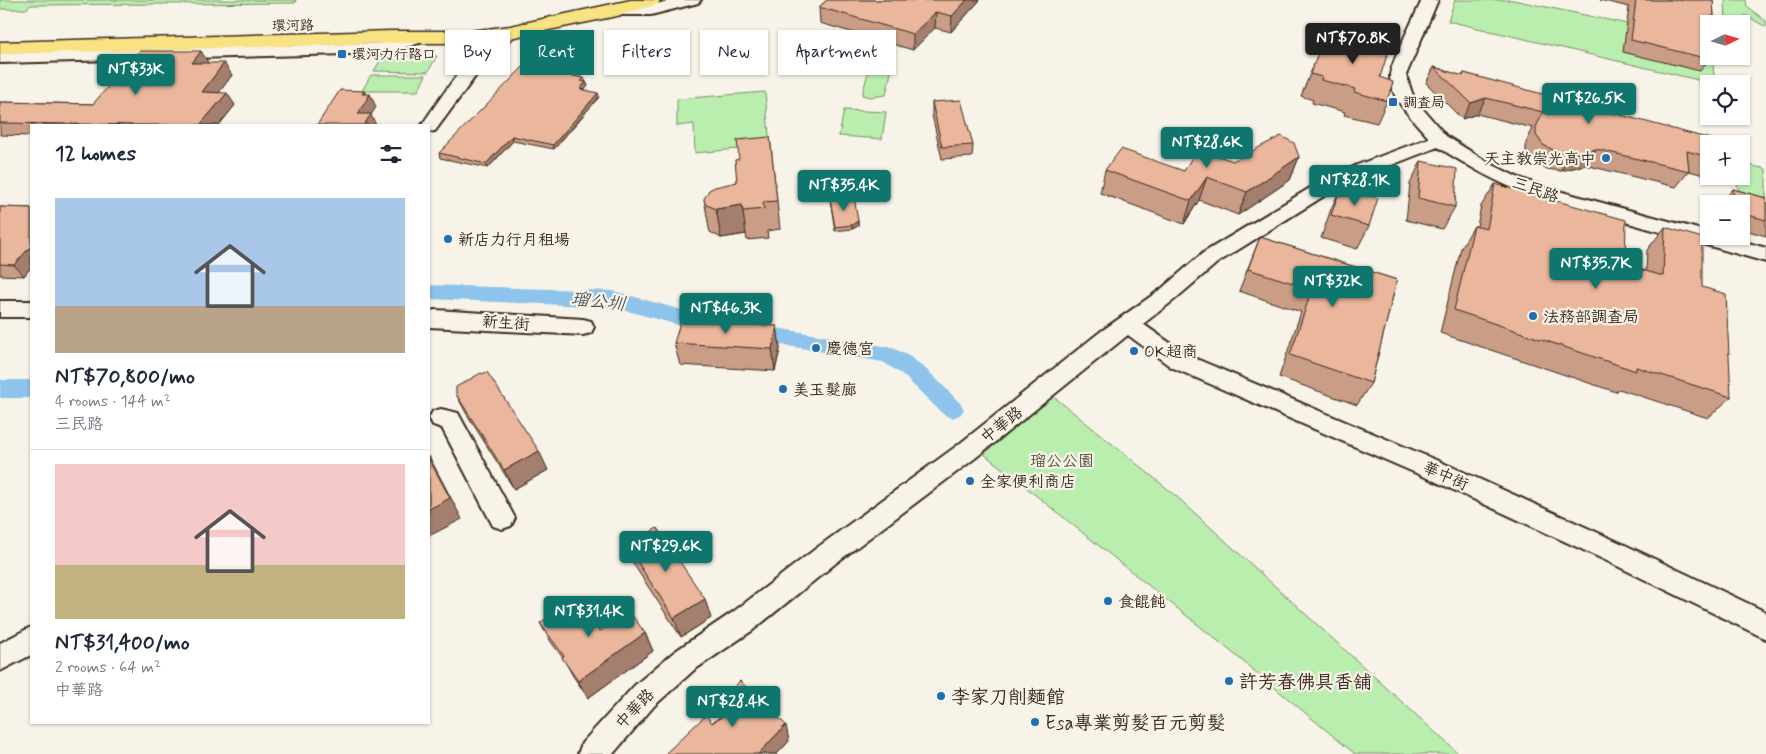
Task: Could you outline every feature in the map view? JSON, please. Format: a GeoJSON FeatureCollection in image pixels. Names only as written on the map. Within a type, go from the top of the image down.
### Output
{"type":"FeatureCollection","features":[{"type":"Feature","properties":{"kind":"highway","name":"環河路"},"geometry":{"type":"LineString","coordinates":[[0,32],[462,20],[520,14],[584,0]]}},
{"type":"Feature","properties":{"kind":"highway","name":"環河路"},"geometry":{"type":"LineString","coordinates":[[510,32],[617,10],[650,0]]}},
{"type":"Feature","properties":{"kind":"highway","name":"環河路"},"geometry":{"type":"LineString","coordinates":[[0,48],[392,37],[445,38]]}},
{"type":"Feature","properties":{"kind":"street","name":"環河路"},"geometry":{"type":"LineString","coordinates":[[617,10],[651,10],[693,0]]}},
{"type":"Feature","properties":{"kind":"street","name":"三民路"},"geometry":{"type":"LineString","coordinates":[[1430,0],[1398,75],[1403,93],[1409,103],[1440,140],[1482,167],[1528,187],[1605,211],[1766,255]]}},
{"type":"Feature","properties":{"kind":"street","name":"環河路"},"geometry":{"type":"LineString","coordinates":[[0,58],[387,48],[420,38]]}},
{"type":"Feature","properties":{"kind":"street"},"geometry":{"type":"LineString","coordinates":[[430,126],[468,75]]}},
{"type":"Feature","properties":{"kind":"street","name":"中華路"},"geometry":{"type":"LineString","coordinates":[[593,754],[644,696],[684,661],[743,621],[827,555],[966,452],[1167,295],[1210,258],[1317,192],[1364,169],[1440,140]]}},
{"type":"Feature","properties":{"kind":"street"},"geometry":{"type":"LineString","coordinates":[[0,309],[30,309]]}},
{"type":"Feature","properties":{"kind":"street","name":"新生街"},"geometry":{"type":"LineString","coordinates":[[430,319],[583,327]]}},
{"type":"Feature","properties":{"kind":"street","name":"華中街"},"geometry":{"type":"LineString","coordinates":[[1128,324],[1179,361],[1441,472],[1616,553],[1766,626]]}},
{"type":"Feature","properties":{"kind":"street"},"geometry":{"type":"LineString","coordinates":[[441,418],[450,420],[502,518]]}},
{"type":"Feature","properties":{"kind":"street"},"geometry":{"type":"LineString","coordinates":[[0,658],[30,641]]}},
{"type":"Feature","properties":{"kind":"green space"},"geometry":{"type":"Polygon","coordinates":[[[0,0],[296,0],[295,3],[31,5],[26,9],[0,9],[0,0]]]}},
{"type":"Feature","properties":{"kind":"green space"},"geometry":{"type":"Polygon","coordinates":[[[1455,0],[1513,0],[1700,39],[1700,65],[1713,65],[1714,75],[1700,75],[1700,80],[1448,21],[1455,0]]]}},
{"type":"Feature","properties":{"kind":"green space"},"geometry":{"type":"Polygon","coordinates":[[[1725,0],[1746,0],[1747,7],[1766,21],[1766,27],[1750,18],[1750,15],[1726,15],[1725,0]]]}},
{"type":"Feature","properties":{"kind":"green space"},"geometry":{"type":"Polygon","coordinates":[[[383,56],[437,56],[428,72],[374,71],[383,56]]]}},
{"type":"Feature","properties":{"kind":"green space"},"geometry":{"type":"Polygon","coordinates":[[[371,75],[426,75],[418,91],[362,91],[371,75]]]}},
{"type":"Feature","properties":{"kind":"green space"},"geometry":{"type":"Polygon","coordinates":[[[867,75],[890,75],[886,95],[870,97],[862,95],[867,75]]]}},
{"type":"Feature","properties":{"kind":"green space"},"geometry":{"type":"Polygon","coordinates":[[[765,92],[770,146],[695,153],[694,124],[677,126],[677,99],[765,92]]]}},
{"type":"Feature","properties":{"kind":"green space"},"geometry":{"type":"Polygon","coordinates":[[[844,110],[886,112],[882,139],[839,136],[844,110]]]}},
{"type":"Feature","properties":{"kind":"green space"},"geometry":{"type":"Polygon","coordinates":[[[1750,165],[1766,169],[1766,212],[1750,201],[1750,195],[1743,195],[1738,185],[1750,185],[1750,165]]]}},
{"type":"Feature","properties":{"kind":"green space","name":"瑠公公園"},"geometry":{"type":"Polygon","coordinates":[[[1053,396],[1175,495],[1459,754],[1355,754],[1217,640],[984,454],[1053,396]]]}},
{"type":"Feature","properties":{"kind":"building"},"geometry":{"type":"Polygon","coordinates":[[[827,0],[967,0],[952,16],[936,12],[913,34],[819,7],[827,0]]]}},
{"type":"Feature","properties":{"kind":"building"},"geometry":{"type":"Polygon","coordinates":[[[1636,0],[1713,0],[1714,15],[1700,15],[1700,57],[1631,40],[1636,0]]]}},
{"type":"Feature","properties":{"kind":"building"},"geometry":{"type":"Polygon","coordinates":[[[1327,31],[1390,46],[1380,77],[1393,82],[1387,101],[1354,92],[1355,89],[1321,80],[1322,77],[1310,74],[1327,31]]]}},
{"type":"Feature","properties":{"kind":"building"},"geometry":{"type":"Polygon","coordinates":[[[139,51],[201,51],[192,63],[224,63],[202,92],[227,93],[201,124],[0,123],[0,102],[93,104],[139,51]]]}},
{"type":"Feature","properties":{"kind":"building"},"geometry":{"type":"Polygon","coordinates":[[[1434,67],[1463,76],[1464,73],[1700,136],[1700,155],[1687,151],[1689,171],[1596,149],[1571,154],[1558,152],[1543,145],[1536,135],[1536,127],[1543,112],[1486,98],[1471,103],[1434,67]]]}},
{"type":"Feature","properties":{"kind":"building"},"geometry":{"type":"Polygon","coordinates":[[[520,70],[520,75],[569,75],[584,78],[581,81],[586,82],[580,89],[598,93],[553,145],[512,136],[486,164],[439,153],[520,70]]]}},
{"type":"Feature","properties":{"kind":"building"},"geometry":{"type":"Polygon","coordinates":[[[340,90],[364,91],[362,94],[370,94],[358,114],[371,114],[365,124],[318,124],[340,90]]]}},
{"type":"Feature","properties":{"kind":"building"},"geometry":{"type":"Polygon","coordinates":[[[961,100],[973,145],[942,147],[932,102],[961,100]]]}},
{"type":"Feature","properties":{"kind":"building"},"geometry":{"type":"Polygon","coordinates":[[[1281,136],[1294,143],[1299,157],[1247,192],[1207,177],[1191,201],[1105,170],[1121,149],[1184,171],[1197,149],[1233,161],[1281,136]]]}},
{"type":"Feature","properties":{"kind":"building"},"geometry":{"type":"Polygon","coordinates":[[[770,137],[777,201],[763,202],[764,209],[743,211],[742,205],[716,209],[705,204],[704,199],[709,190],[737,182],[735,160],[739,159],[737,140],[770,137]]]}},
{"type":"Feature","properties":{"kind":"building"},"geometry":{"type":"Polygon","coordinates":[[[1421,161],[1457,169],[1455,207],[1418,198],[1421,161]]]}},
{"type":"Feature","properties":{"kind":"building"},"geometry":{"type":"Polygon","coordinates":[[[1495,184],[1626,220],[1625,265],[1663,276],[1665,227],[1700,237],[1700,245],[1702,245],[1702,287],[1726,294],[1731,397],[1636,367],[1636,371],[1454,310],[1474,226],[1487,229],[1495,184]]]}},
{"type":"Feature","properties":{"kind":"building"},"geometry":{"type":"Polygon","coordinates":[[[1341,187],[1378,198],[1369,226],[1331,215],[1341,187]]]}},
{"type":"Feature","properties":{"kind":"building"},"geometry":{"type":"Polygon","coordinates":[[[1733,189],[1766,198],[1766,220],[1750,216],[1750,195],[1733,195],[1733,189]]]}},
{"type":"Feature","properties":{"kind":"building"},"geometry":{"type":"Polygon","coordinates":[[[854,197],[858,221],[852,225],[835,227],[830,199],[854,197]]]}},
{"type":"Feature","properties":{"kind":"building"},"geometry":{"type":"Polygon","coordinates":[[[0,207],[30,208],[30,247],[14,265],[0,264],[0,207]]]}},
{"type":"Feature","properties":{"kind":"building"},"geometry":{"type":"Polygon","coordinates":[[[1260,237],[1397,280],[1371,383],[1290,355],[1312,289],[1248,269],[1260,237]]]}},
{"type":"Feature","properties":{"kind":"building"},"geometry":{"type":"Polygon","coordinates":[[[681,320],[777,326],[772,349],[674,343],[681,320]]]}},
{"type":"Feature","properties":{"kind":"building"},"geometry":{"type":"Polygon","coordinates":[[[487,372],[539,451],[504,470],[456,394],[456,387],[481,373],[487,372]]]}},
{"type":"Feature","properties":{"kind":"building"},"geometry":{"type":"Polygon","coordinates":[[[430,461],[450,498],[430,508],[430,461]]]}},
{"type":"Feature","properties":{"kind":"building"},"geometry":{"type":"Polygon","coordinates":[[[657,528],[705,599],[674,618],[627,546],[657,528]]]}},
{"type":"Feature","properties":{"kind":"building"},"geometry":{"type":"Polygon","coordinates":[[[575,598],[600,631],[629,611],[645,633],[578,681],[562,658],[564,656],[540,623],[575,598]]]}},
{"type":"Feature","properties":{"kind":"building"},"geometry":{"type":"Polygon","coordinates":[[[740,681],[786,725],[758,754],[665,754],[706,715],[712,723],[733,709],[725,696],[740,681]]]}},
{"type":"Feature","properties":{"kind":"waterway","name":"瑠公圳"},"geometry":{"type":"LineString","coordinates":[[430,292],[613,299],[700,323],[889,355],[911,369],[952,409]]}},
{"type":"Feature","properties":{"kind":"waterway","name":"瑠公圳"},"geometry":{"type":"LineString","coordinates":[[0,389],[30,389]]}},
{"type":"Feature","properties":{"kind":"place","name":"環河力行路口"},"geometry":{"type":"Point","coordinates":[342,54]}},
{"type":"Feature","properties":{"kind":"place","name":"調查局"},"geometry":{"type":"Point","coordinates":[1393,102]}},
{"type":"Feature","properties":{"kind":"place","name":"天主教崇光高中"},"geometry":{"type":"Point","coordinates":[1606,158]}},
{"type":"Feature","properties":{"kind":"place","name":"新店力行月租場"},"geometry":{"type":"Point","coordinates":[448,239]}},
{"type":"Feature","properties":{"kind":"place","name":"法務部調查局"},"geometry":{"type":"Point","coordinates":[1533,316]}},
{"type":"Feature","properties":{"kind":"place","name":"慶德宮"},"geometry":{"type":"Point","coordinates":[816,348]}},
{"type":"Feature","properties":{"kind":"place","name":"OK超商"},"geometry":{"type":"Point","coordinates":[1134,351]}},
{"type":"Feature","properties":{"kind":"place","name":"美玉髮廊"},"geometry":{"type":"Point","coordinates":[783,389]}},
{"type":"Feature","properties":{"kind":"place","name":"全家便利商店"},"geometry":{"type":"Point","coordinates":[970,481]}},
{"type":"Feature","properties":{"kind":"place","name":"食餛飩"},"geometry":{"type":"Point","coordinates":[1108,601]}},
{"type":"Feature","properties":{"kind":"place","name":"許芳春佛具香舖"},"geometry":{"type":"Point","coordinates":[1229,681]}},
{"type":"Feature","properties":{"kind":"place","name":"李家刀削麵館"},"geometry":{"type":"Point","coordinates":[941,696]}},
{"type":"Feature","properties":{"kind":"place","name":"Esa專業剪髮百元剪髮"},"geometry":{"type":"Point","coordinates":[1035,722]}}]}
